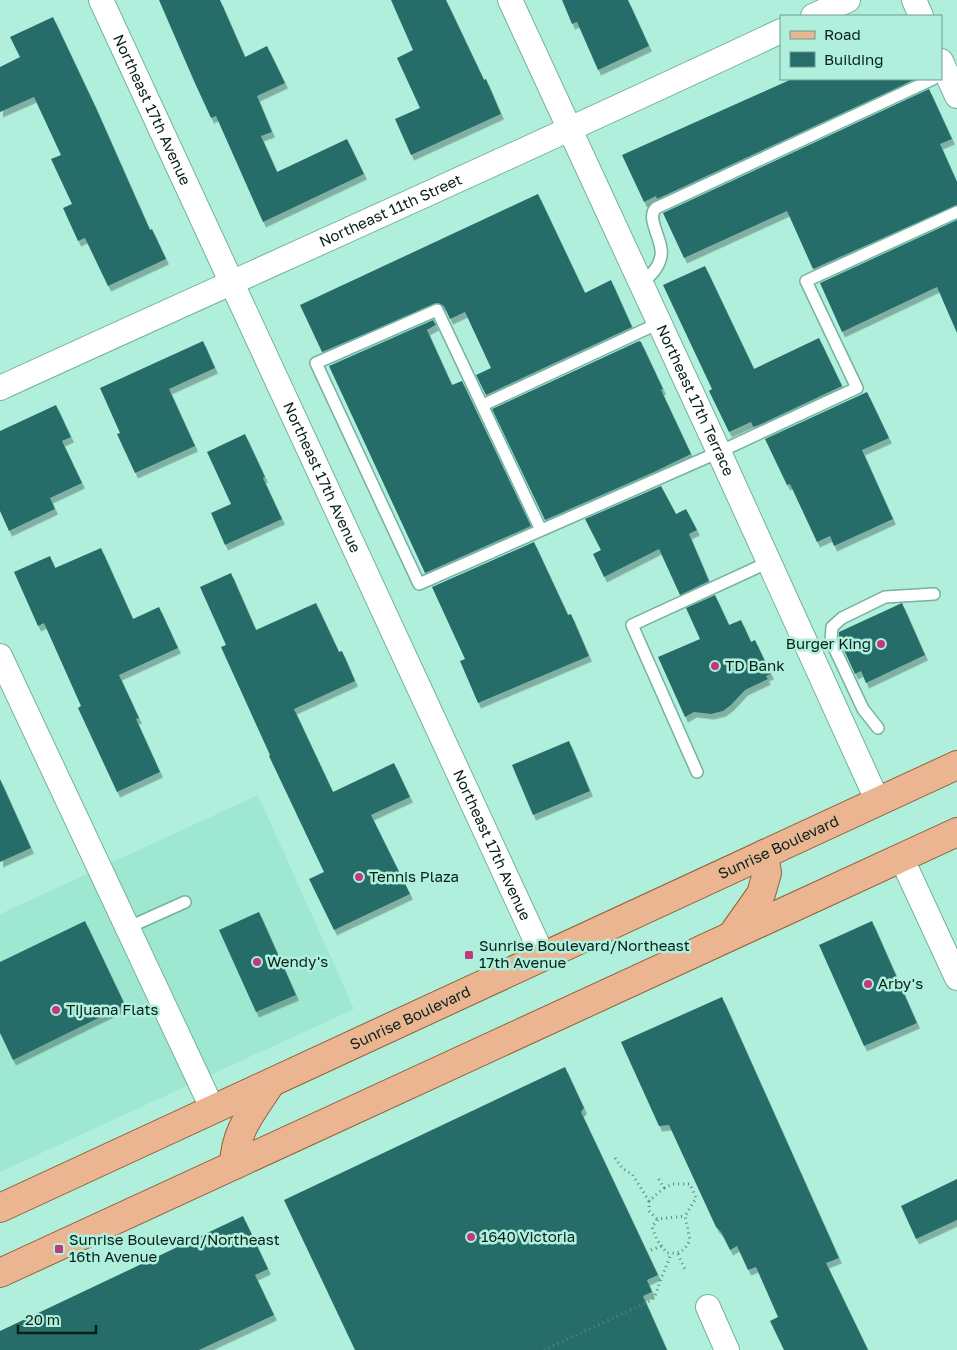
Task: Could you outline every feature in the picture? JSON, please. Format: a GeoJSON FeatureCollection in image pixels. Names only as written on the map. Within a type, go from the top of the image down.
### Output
{"type":"FeatureCollection","features":[{"type":"Feature","properties":{"kind":"main road","name":"Sunrise Boulevard"},"geometry":{"type":"LineString","coordinates":[[0,1208],[957,765]]}},
{"type":"Feature","properties":{"kind":"main road"},"geometry":{"type":"LineString","coordinates":[[0,1273],[957,832]]}},
{"type":"Feature","properties":{"kind":"main road"},"geometry":{"type":"LineString","coordinates":[[731,936],[761,894],[767,873],[764,854]]}},
{"type":"Feature","properties":{"kind":"main road"},"geometry":{"type":"LineString","coordinates":[[234,1165],[235,1150],[240,1131],[271,1083]]}},
{"type":"Feature","properties":{"kind":"street","name":"Northeast 17th Avenue"},"geometry":{"type":"LineString","coordinates":[[101,0],[543,956]]}},
{"type":"Feature","properties":{"kind":"street","name":"Northeast 17th Terrace"},"geometry":{"type":"LineString","coordinates":[[510,0],[878,802]]}},
{"type":"Feature","properties":{"kind":"street"},"geometry":{"type":"LineString","coordinates":[[815,15],[848,0]]}},
{"type":"Feature","properties":{"kind":"street"},"geometry":{"type":"LineString","coordinates":[[914,0],[921,15]]}},
{"type":"Feature","properties":{"kind":"street","name":"Northeast 11th Street"},"geometry":{"type":"LineString","coordinates":[[0,388],[570,130],[780,31]]}},
{"type":"Feature","properties":{"kind":"street"},"geometry":{"type":"LineString","coordinates":[[944,71],[957,96]]}},
{"type":"Feature","properties":{"kind":"street"},"geometry":{"type":"LineString","coordinates":[[0,656],[213,1110]]}},
{"type":"Feature","properties":{"kind":"street"},"geometry":{"type":"LineString","coordinates":[[901,857],[957,978]]}},
{"type":"Feature","properties":{"kind":"street"},"geometry":{"type":"LineString","coordinates":[[708,1307],[727,1350]]}},
{"type":"Feature","properties":{"kind":"lane"},"geometry":{"type":"LineString","coordinates":[[641,284],[653,273],[661,255],[660,240],[651,216],[656,208],[925,80]]}},
{"type":"Feature","properties":{"kind":"lane"},"geometry":{"type":"LineString","coordinates":[[541,530],[437,310],[316,363],[419,584],[719,452],[856,388],[806,281],[957,212]]}},
{"type":"Feature","properties":{"kind":"lane"},"geometry":{"type":"LineString","coordinates":[[483,405],[659,323]]}},
{"type":"Feature","properties":{"kind":"lane"},"geometry":{"type":"LineString","coordinates":[[697,772],[632,625],[768,562]]}},
{"type":"Feature","properties":{"kind":"lane"},"geometry":{"type":"LineString","coordinates":[[878,728],[863,708],[831,641],[832,627],[842,618],[885,597],[934,594]]}},
{"type":"Feature","properties":{"kind":"lane"},"geometry":{"type":"LineString","coordinates":[[127,928],[185,902]]}},
{"type":"Feature","properties":{"kind":"path"},"geometry":{"type":"LineString","coordinates":[[615,1158],[623,1169],[632,1174],[649,1200],[649,1211],[658,1219]]}},
{"type":"Feature","properties":{"kind":"path"},"geometry":{"type":"LineString","coordinates":[[656,1176],[664,1188]]}},
{"type":"Feature","properties":{"kind":"path"},"geometry":{"type":"LineString","coordinates":[[649,1200],[664,1188],[673,1184],[690,1184],[696,1198],[685,1216],[690,1240],[684,1250],[678,1254],[668,1253],[657,1240],[652,1227],[658,1219],[685,1216]]}},
{"type":"Feature","properties":{"kind":"path"},"geometry":{"type":"LineString","coordinates":[[651,1250],[662,1246]]}},
{"type":"Feature","properties":{"kind":"path"},"geometry":{"type":"LineString","coordinates":[[544,1350],[652,1300],[658,1291],[659,1282],[666,1270],[671,1253]]}},
{"type":"Feature","properties":{"kind":"path"},"geometry":{"type":"LineString","coordinates":[[678,1254],[685,1269]]}},
{"type":"Feature","properties":{"kind":"shaded area"},"geometry":{"type":"Polygon","coordinates":[[[258,795],[354,1009],[0,1172],[0,914],[258,795]]]}},
{"type":"Feature","properties":{"kind":"building"},"geometry":{"type":"Polygon","coordinates":[[[159,0],[220,0],[245,57],[267,46],[285,83],[257,96],[272,132],[261,136],[277,172],[347,139],[364,174],[263,222],[216,116],[211,118],[159,0]]]}},
{"type":"Feature","properties":{"kind":"building"},"geometry":{"type":"Polygon","coordinates":[[[391,0],[446,0],[484,80],[486,79],[501,114],[411,155],[395,119],[420,108],[397,58],[413,50],[391,0]]]}},
{"type":"Feature","properties":{"kind":"building"},"geometry":{"type":"Polygon","coordinates":[[[562,0],[628,0],[649,46],[598,70],[577,22],[572,24],[562,0]]]}},
{"type":"Feature","properties":{"kind":"building"},"geometry":{"type":"Polygon","coordinates":[[[53,17],[150,230],[152,229],[166,259],[108,286],[85,238],[78,241],[63,208],[72,204],[51,159],[61,155],[34,97],[0,112],[0,67],[20,57],[10,37],[53,17]]]}},
{"type":"Feature","properties":{"kind":"building"},"geometry":{"type":"Polygon","coordinates":[[[790,80],[914,80],[657,199],[656,196],[644,202],[622,155],[790,80]]]}},
{"type":"Feature","properties":{"kind":"building"},"geometry":{"type":"Polygon","coordinates":[[[929,89],[952,139],[940,144],[957,182],[957,205],[813,269],[787,211],[684,258],[663,213],[929,89]]]}},
{"type":"Feature","properties":{"kind":"building"},"geometry":{"type":"Polygon","coordinates":[[[538,194],[585,293],[611,280],[632,327],[486,395],[476,375],[491,368],[465,312],[450,319],[444,306],[438,303],[322,352],[300,305],[538,194]]]}},
{"type":"Feature","properties":{"kind":"building"},"geometry":{"type":"Polygon","coordinates":[[[957,220],[957,333],[937,287],[842,332],[820,283],[957,220]]]}},
{"type":"Feature","properties":{"kind":"building"},"geometry":{"type":"Polygon","coordinates":[[[705,266],[754,369],[819,338],[842,386],[759,425],[753,427],[751,422],[729,432],[709,391],[712,389],[663,285],[705,266]]]}},
{"type":"Feature","properties":{"kind":"building"},"geometry":{"type":"Polygon","coordinates":[[[433,320],[436,325],[427,330],[452,385],[462,381],[531,526],[425,573],[329,366],[433,320]]]}},
{"type":"Feature","properties":{"kind":"building"},"geometry":{"type":"Polygon","coordinates":[[[203,341],[215,368],[169,389],[195,446],[135,473],[117,434],[120,433],[100,388],[203,341]]]}},
{"type":"Feature","properties":{"kind":"building"},"geometry":{"type":"Polygon","coordinates":[[[639,341],[663,389],[661,390],[691,454],[545,520],[492,409],[639,341]]]}},
{"type":"Feature","properties":{"kind":"building"},"geometry":{"type":"Polygon","coordinates":[[[867,392],[889,438],[862,450],[893,519],[834,546],[830,536],[817,542],[790,484],[787,485],[765,439],[867,392]]]}},
{"type":"Feature","properties":{"kind":"building"},"geometry":{"type":"Polygon","coordinates":[[[56,405],[71,437],[62,441],[82,483],[50,498],[55,509],[9,531],[0,511],[0,431],[56,405]]]}},
{"type":"Feature","properties":{"kind":"building"},"geometry":{"type":"Polygon","coordinates":[[[245,434],[282,519],[225,545],[211,513],[231,504],[207,452],[245,434]]]}},
{"type":"Feature","properties":{"kind":"building"},"geometry":{"type":"Polygon","coordinates":[[[661,486],[676,514],[686,509],[697,530],[689,534],[709,581],[680,595],[659,549],[604,577],[593,554],[601,550],[585,519],[661,486]]]}},
{"type":"Feature","properties":{"kind":"building"},"geometry":{"type":"Polygon","coordinates":[[[534,542],[568,615],[571,614],[589,656],[478,703],[460,661],[465,659],[432,587],[534,542]]]}},
{"type":"Feature","properties":{"kind":"building"},"geometry":{"type":"Polygon","coordinates":[[[101,548],[133,619],[159,607],[178,648],[119,675],[139,718],[136,719],[160,772],[117,792],[78,708],[81,706],[44,623],[38,626],[14,572],[50,556],[55,568],[101,548]]]}},
{"type":"Feature","properties":{"kind":"building"},"geometry":{"type":"Polygon","coordinates":[[[231,573],[256,630],[316,603],[339,652],[342,651],[355,681],[294,709],[333,792],[394,763],[410,797],[371,815],[410,894],[334,930],[309,879],[324,872],[269,756],[221,647],[226,645],[200,587],[231,573]]]}},
{"type":"Feature","properties":{"kind":"building","name":"TD Bank"},"geometry":{"type":"Polygon","coordinates":[[[715,595],[729,625],[741,620],[751,642],[755,640],[771,674],[766,676],[768,679],[745,690],[723,711],[711,714],[694,712],[685,717],[658,657],[700,639],[686,608],[715,595]]]}},
{"type":"Feature","properties":{"kind":"building","name":"Burger King"},"geometry":{"type":"Polygon","coordinates":[[[902,603],[925,655],[866,683],[861,671],[855,674],[839,639],[839,632],[902,603]]]}},
{"type":"Feature","properties":{"kind":"building"},"geometry":{"type":"Polygon","coordinates":[[[569,741],[590,791],[533,815],[512,765],[569,741]]]}},
{"type":"Feature","properties":{"kind":"building"},"geometry":{"type":"Polygon","coordinates":[[[0,779],[31,848],[0,862],[0,779]]]}},
{"type":"Feature","properties":{"kind":"building","name":"Wendy's"},"geometry":{"type":"Polygon","coordinates":[[[259,912],[296,995],[256,1012],[219,930],[259,912]]]}},
{"type":"Feature","properties":{"kind":"building"},"geometry":{"type":"Polygon","coordinates":[[[85,921],[125,1005],[13,1060],[0,1033],[0,962],[85,921]]]}},
{"type":"Feature","properties":{"kind":"building","name":"Arby's"},"geometry":{"type":"Polygon","coordinates":[[[872,921],[917,1023],[864,1046],[819,945],[872,921]]]}},
{"type":"Feature","properties":{"kind":"building"},"geometry":{"type":"Polygon","coordinates":[[[722,997],[839,1258],[826,1263],[868,1350],[784,1350],[770,1321],[778,1317],[756,1267],[748,1270],[737,1246],[730,1250],[721,1232],[716,1227],[669,1125],[659,1126],[621,1042],[722,997]]]}},
{"type":"Feature","properties":{"kind":"building","name":"1640 Victoria"},"geometry":{"type":"Polygon","coordinates":[[[565,1067],[584,1108],[581,1112],[658,1275],[647,1280],[652,1292],[643,1296],[667,1350],[355,1350],[284,1200],[565,1067]]]}},
{"type":"Feature","properties":{"kind":"building"},"geometry":{"type":"Polygon","coordinates":[[[957,1179],[957,1220],[916,1239],[901,1206],[957,1179]]]}},
{"type":"Feature","properties":{"kind":"building"},"geometry":{"type":"Polygon","coordinates":[[[243,1216],[268,1269],[255,1275],[274,1315],[199,1350],[0,1350],[0,1331],[243,1216]]]}},
{"type":"Feature","properties":{"kind":"place","name":"Burger King"},"geometry":{"type":"Point","coordinates":[881,644]}},
{"type":"Feature","properties":{"kind":"place","name":"TD Bank"},"geometry":{"type":"Point","coordinates":[715,666]}},
{"type":"Feature","properties":{"kind":"place","name":"Tennis Plaza"},"geometry":{"type":"Point","coordinates":[359,877]}},
{"type":"Feature","properties":{"kind":"place","name":"Sunrise Boulevard/Northeast 17th Avenue"},"geometry":{"type":"Point","coordinates":[469,955]}},
{"type":"Feature","properties":{"kind":"place","name":"Wendy's"},"geometry":{"type":"Point","coordinates":[257,962]}},
{"type":"Feature","properties":{"kind":"place","name":"Arby's"},"geometry":{"type":"Point","coordinates":[868,984]}},
{"type":"Feature","properties":{"kind":"place","name":"Tijuana Flats"},"geometry":{"type":"Point","coordinates":[56,1010]}},
{"type":"Feature","properties":{"kind":"place","name":"1640 Victoria"},"geometry":{"type":"Point","coordinates":[471,1237]}},
{"type":"Feature","properties":{"kind":"place","name":"Sunrise Boulevard/Northeast 16th Avenue"},"geometry":{"type":"Point","coordinates":[59,1249]}}]}
